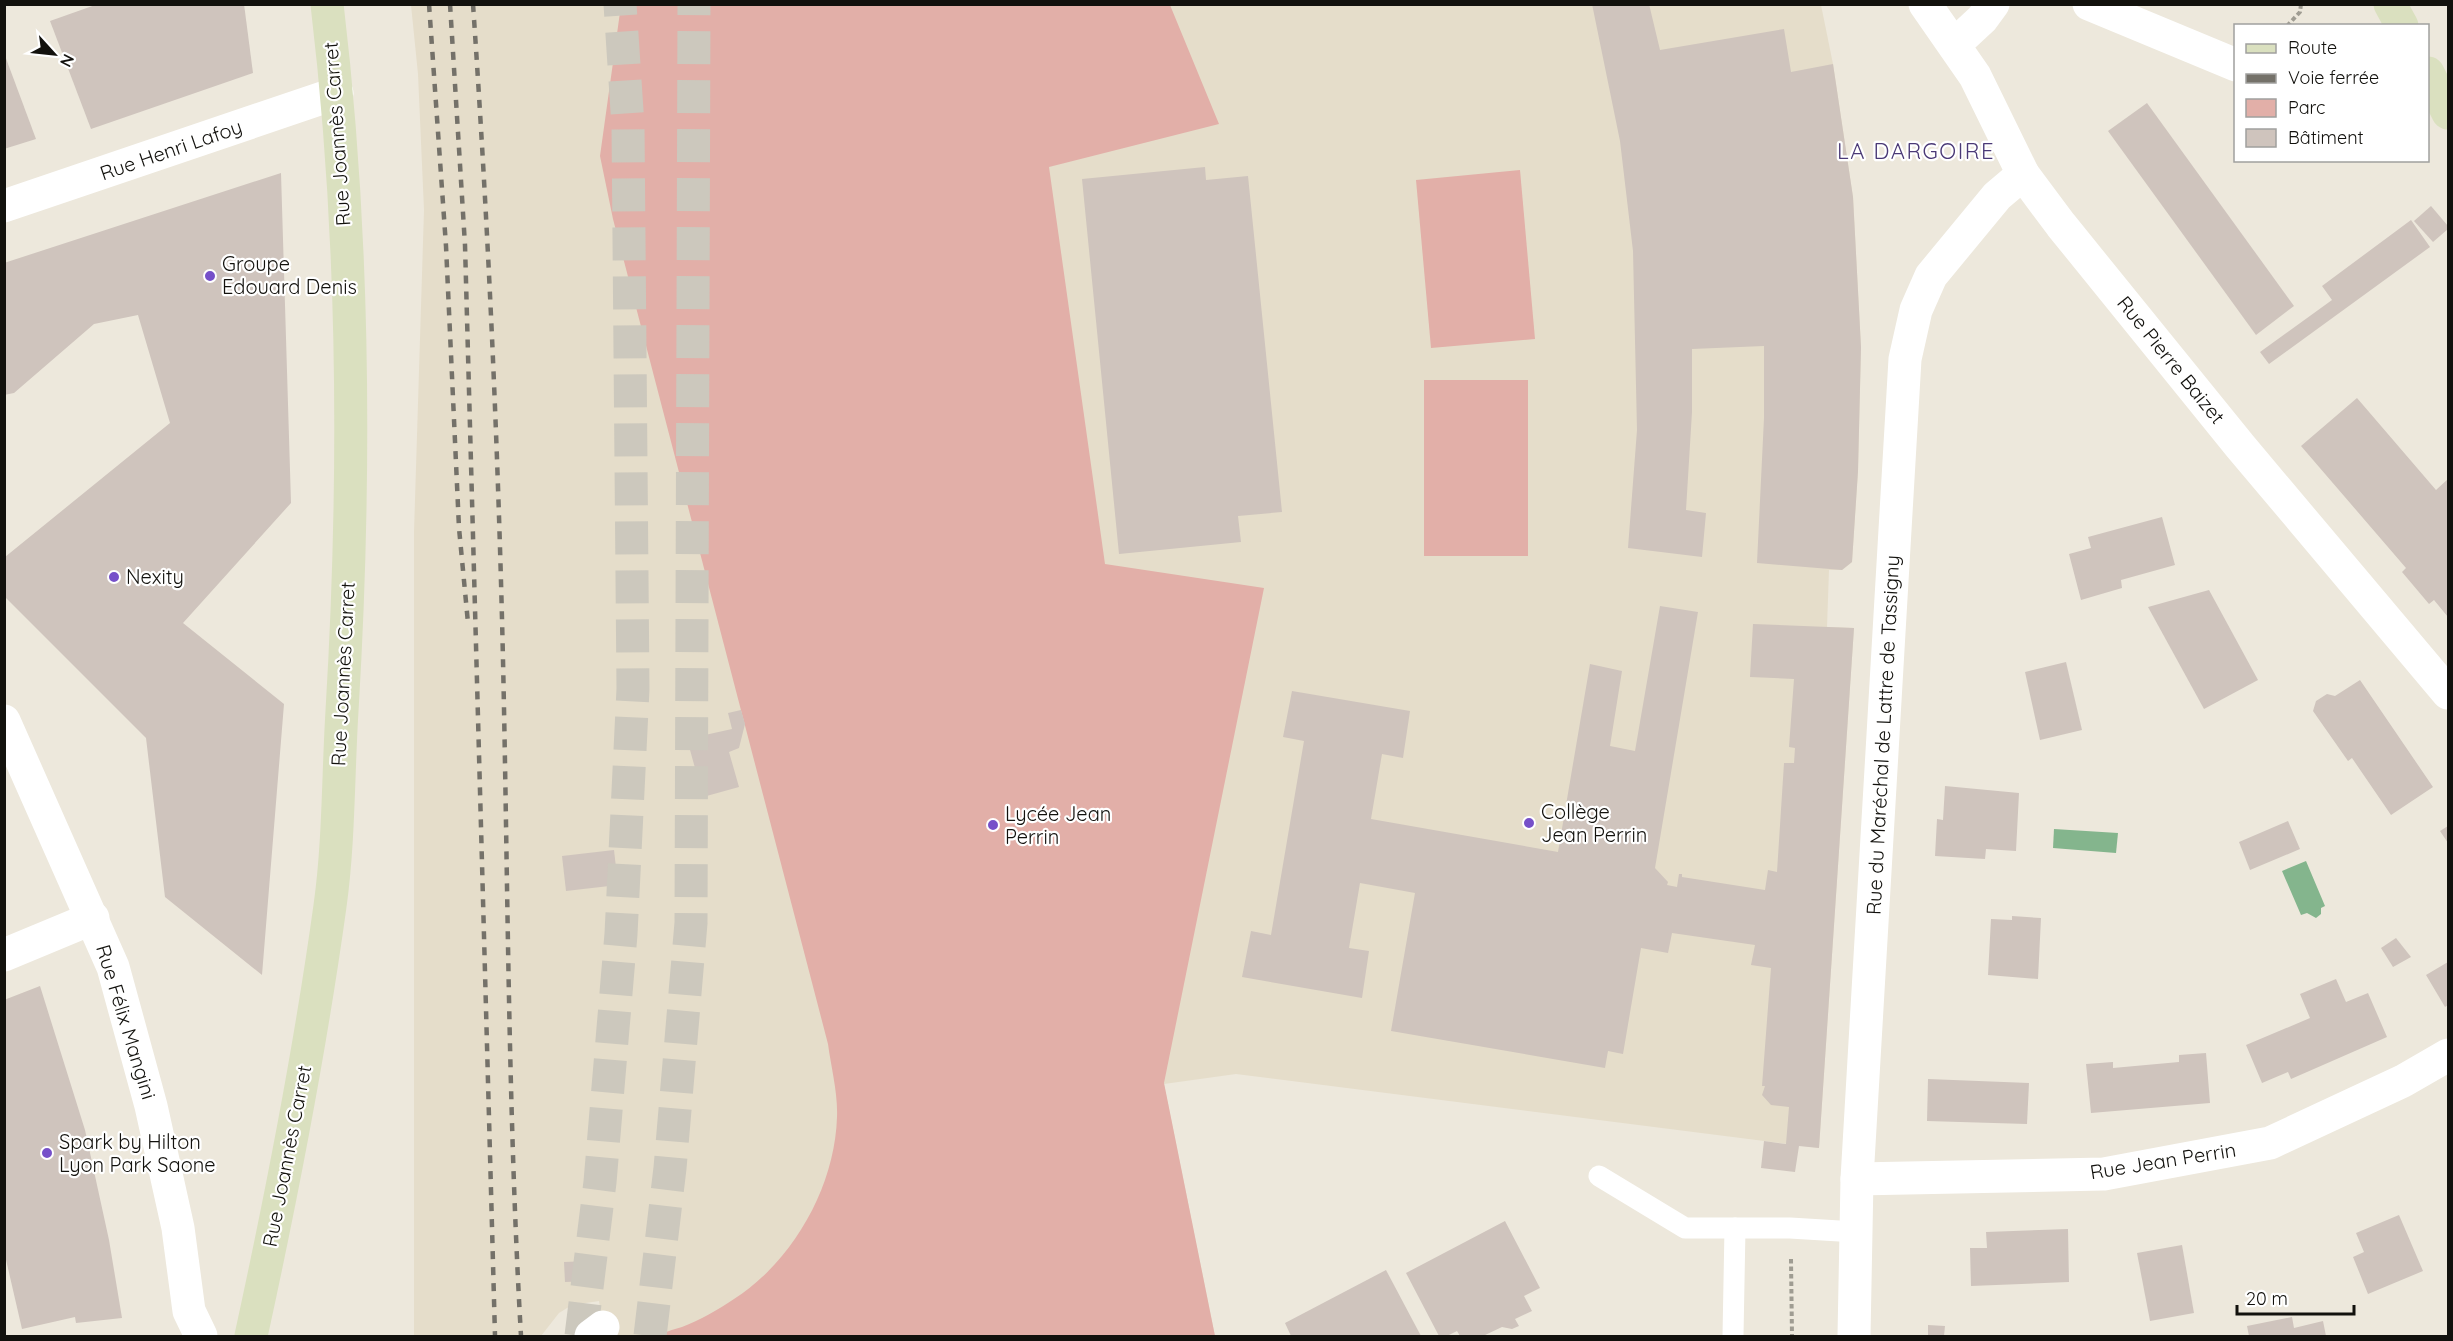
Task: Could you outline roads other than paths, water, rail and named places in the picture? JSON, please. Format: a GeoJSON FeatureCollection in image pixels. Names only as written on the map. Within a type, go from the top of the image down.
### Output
{"type":"FeatureCollection","features":[{"type":"Feature","properties":{"kind":"street","name":"Rue Joannès Carret"},"geometry":{"type":"LineString","coordinates":[[251,1336],[287,1166],[330,902],[347,622],[350,370],[337,93],[327,4]]}},
{"type":"Feature","properties":{"kind":"street","name":"Rue Pierre Baizet"},"geometry":{"type":"LineString","coordinates":[[1925,4],[1974,76],[2023,174],[2240,446],[2448,693]]}},
{"type":"Feature","properties":{"kind":"street"},"geometry":{"type":"LineString","coordinates":[[1953,45],[1982,19],[1993,4]]}},
{"type":"Feature","properties":{"kind":"street"},"geometry":{"type":"LineString","coordinates":[[2090,4],[2234,65]]}},
{"type":"Feature","properties":{"kind":"street"},"geometry":{"type":"LineString","coordinates":[[2390,4],[2401,24]]}},
{"type":"Feature","properties":{"kind":"street","name":"Rue Henri Lafoy"},"geometry":{"type":"LineString","coordinates":[[4,206],[337,93]]}},
{"type":"Feature","properties":{"kind":"street","name":"Rue du Maréchal de Lattre de Tassigny"},"geometry":{"type":"LineString","coordinates":[[1854,1336],[1857,1179],[1905,359],[1916,310],[1931,276],[1997,196],[2023,174]]}},
{"type":"Feature","properties":{"kind":"street","name":"Rue Félix Mangini"},"geometry":{"type":"LineString","coordinates":[[4,721],[113,967],[151,1106],[178,1228],[189,1311],[201,1336]]}},
{"type":"Feature","properties":{"kind":"street"},"geometry":{"type":"LineString","coordinates":[[4,955],[93,918]]}},
{"type":"Feature","properties":{"kind":"street","name":"Rue Jean Perrin"},"geometry":{"type":"LineString","coordinates":[[1857,1179],[2104,1174],[2270,1143],[2403,1081],[2448,1055]]}},
{"type":"Feature","properties":{"kind":"lane"},"geometry":{"type":"LineString","coordinates":[[1599,1176],[1685,1228],[1790,1228],[1856,1232]]}},
{"type":"Feature","properties":{"kind":"lane"},"geometry":{"type":"LineString","coordinates":[[1733,1336],[1735,1228]]}},
{"type":"Feature","properties":{"kind":"tunnel"},"geometry":{"type":"LineString","coordinates":[[581,1336],[600,1182],[621,934],[633,689],[628,126],[620,4]]}},
{"type":"Feature","properties":{"kind":"tunnel"},"geometry":{"type":"LineString","coordinates":[[650,1336],[670,1168],[691,923],[694,4]]}},
{"type":"Feature","properties":{"kind":"railway"},"geometry":{"type":"LineString","coordinates":[[429,4],[446,246],[459,528],[468,623]]}},
{"type":"Feature","properties":{"kind":"railway"},"geometry":{"type":"LineString","coordinates":[[450,4],[465,245],[495,1336]]}},
{"type":"Feature","properties":{"kind":"railway"},"geometry":{"type":"LineString","coordinates":[[473,4],[488,250],[498,496],[511,1083],[521,1336]]}},
{"type":"Feature","properties":{"kind":"place","name":"Groupe Edouard Denis"},"geometry":{"type":"Point","coordinates":[210,276]}},
{"type":"Feature","properties":{"kind":"place","name":"Nexity"},"geometry":{"type":"Point","coordinates":[114,577]}},
{"type":"Feature","properties":{"kind":"place","name":"Collège Jean Perrin"},"geometry":{"type":"Point","coordinates":[1529,823]}},
{"type":"Feature","properties":{"kind":"place","name":"Lycée Jean Perrin"},"geometry":{"type":"Point","coordinates":[993,825]}},
{"type":"Feature","properties":{"kind":"place","name":"Spark by Hilton Lyon Park Saone"},"geometry":{"type":"Point","coordinates":[47,1153]}},
{"type":"Feature","properties":{"kind":"district","name":"LA DARGOIRE"},"geometry":{"type":"Point","coordinates":[1916,151]}}]}
